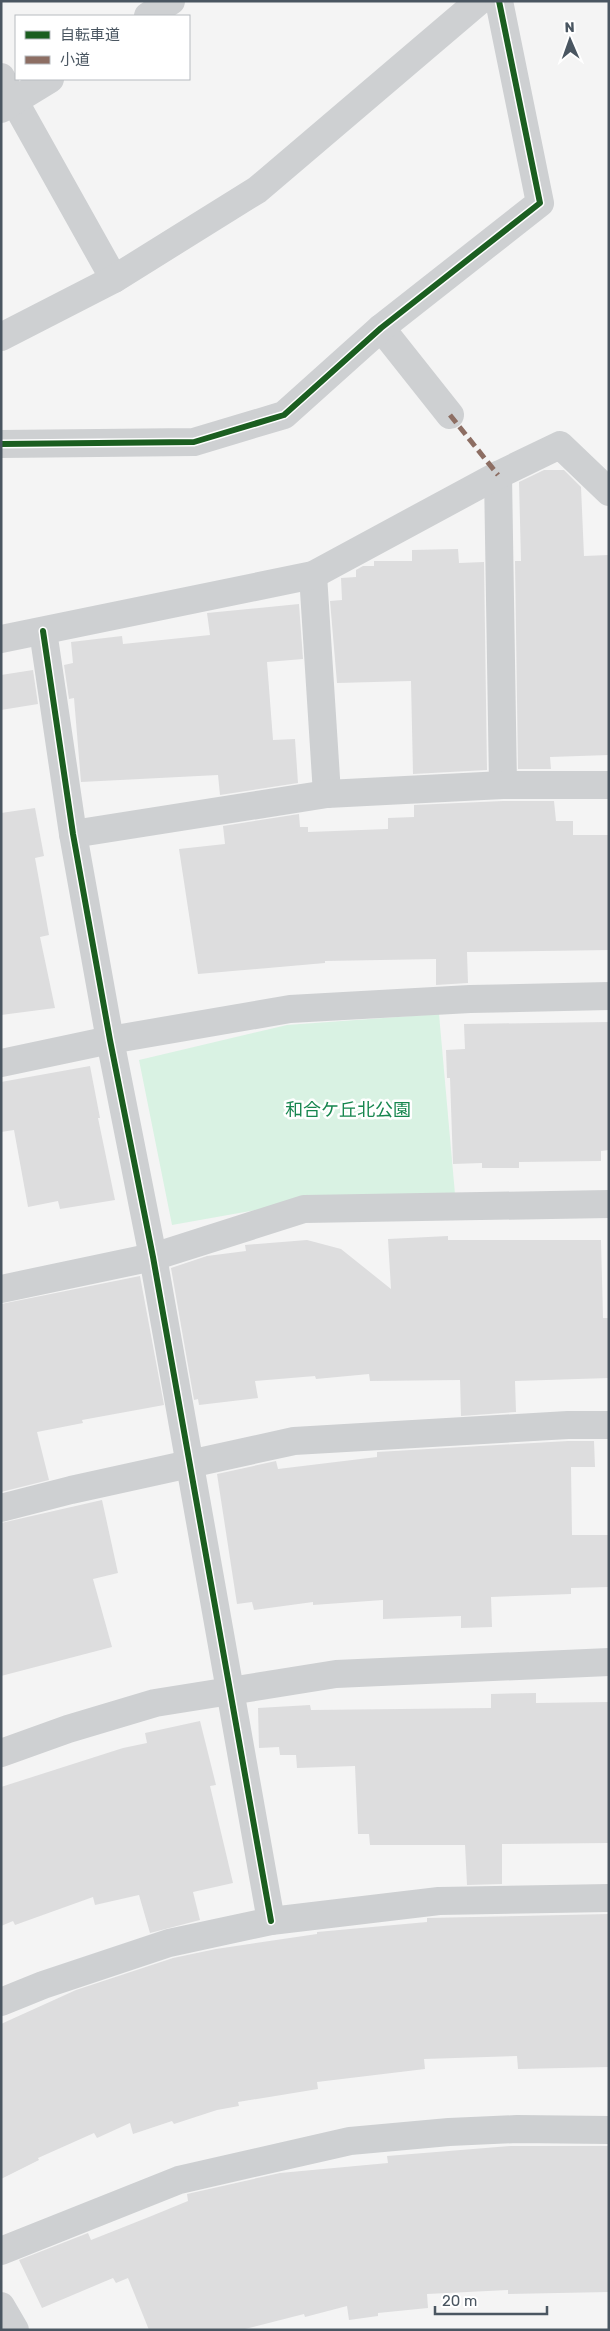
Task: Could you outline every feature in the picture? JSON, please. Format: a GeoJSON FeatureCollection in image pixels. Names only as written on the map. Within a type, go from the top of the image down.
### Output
{"type":"FeatureCollection","features":[{"type":"Feature","properties":{"kind":"street"},"geometry":{"type":"LineString","coordinates":[[150,15],[171,1]]}},
{"type":"Feature","properties":{"kind":"street"},"geometry":{"type":"LineString","coordinates":[[1,337],[114,279],[257,190],[479,1]]}},
{"type":"Feature","properties":{"kind":"street"},"geometry":{"type":"LineString","coordinates":[[1,444],[194,442],[284,415],[381,328],[540,203],[499,1]]}},
{"type":"Feature","properties":{"kind":"street"},"geometry":{"type":"LineString","coordinates":[[1,77],[8,105],[114,279]]}},
{"type":"Feature","properties":{"kind":"street"},"geometry":{"type":"LineString","coordinates":[[8,105],[48,80]]}},
{"type":"Feature","properties":{"kind":"street"},"geometry":{"type":"LineString","coordinates":[[381,328],[450,416]]}},
{"type":"Feature","properties":{"kind":"street"},"geometry":{"type":"LineString","coordinates":[[1,639],[313,575],[498,475],[560,445],[609,492]]}},
{"type":"Feature","properties":{"kind":"street"},"geometry":{"type":"LineString","coordinates":[[498,475],[503,785]]}},
{"type":"Feature","properties":{"kind":"street"},"geometry":{"type":"LineString","coordinates":[[313,575],[326,794]]}},
{"type":"Feature","properties":{"kind":"street"},"geometry":{"type":"LineString","coordinates":[[43,631],[73,834],[152,1257],[271,1921]]}},
{"type":"Feature","properties":{"kind":"street"},"geometry":{"type":"LineString","coordinates":[[73,834],[326,794],[503,785],[609,785]]}},
{"type":"Feature","properties":{"kind":"street"},"geometry":{"type":"LineString","coordinates":[[1,1063],[110,1040],[290,1009],[470,999],[609,996]]}},
{"type":"Feature","properties":{"kind":"street"},"geometry":{"type":"LineString","coordinates":[[1,1289],[152,1257],[304,1209],[609,1204]]}},
{"type":"Feature","properties":{"kind":"street"},"geometry":{"type":"LineString","coordinates":[[1,1508],[71,1490],[294,1441],[568,1425],[609,1426]]}},
{"type":"Feature","properties":{"kind":"street"},"geometry":{"type":"LineString","coordinates":[[1,1753],[68,1729],[155,1702],[229,1690],[336,1674],[609,1662]]}},
{"type":"Feature","properties":{"kind":"street"},"geometry":{"type":"LineString","coordinates":[[1,2002],[43,1985],[169,1943],[271,1921],[439,1901],[609,1898]]}},
{"type":"Feature","properties":{"kind":"street"},"geometry":{"type":"LineString","coordinates":[[1,2251],[179,2180],[350,2141],[508,2130],[609,2130]]}},
{"type":"Feature","properties":{"kind":"street"},"geometry":{"type":"LineString","coordinates":[[1,2306],[15,2330]]}},
{"type":"Feature","properties":{"kind":"green space","name":"和合ケ丘北公園"},"geometry":{"type":"Polygon","coordinates":[[[439,1014],[455,1194],[301,1202],[172,1225],[139,1060],[287,1025],[439,1014]]]}},
{"type":"Feature","properties":{"kind":"building"},"geometry":{"type":"Polygon","coordinates":[[[544,470],[564,470],[581,487],[584,556],[609,555],[609,755],[550,757],[551,769],[518,769],[515,561],[521,561],[519,482],[544,470]]]}},
{"type":"Feature","properties":{"kind":"building"},"geometry":{"type":"Polygon","coordinates":[[[458,549],[459,563],[484,562],[487,770],[413,774],[411,681],[337,683],[330,601],[342,600],[341,578],[356,577],[356,570],[363,566],[374,566],[374,561],[412,561],[412,550],[458,549]]]}},
{"type":"Feature","properties":{"kind":"building"},"geometry":{"type":"Polygon","coordinates":[[[299,604],[303,659],[267,662],[273,740],[295,739],[298,783],[220,795],[218,775],[81,782],[74,698],[69,699],[64,665],[73,663],[71,642],[122,636],[123,644],[210,635],[207,613],[299,604]]]}},
{"type":"Feature","properties":{"kind":"building"},"geometry":{"type":"Polygon","coordinates":[[[33,670],[38,704],[1,710],[1,675],[33,670]]]}},
{"type":"Feature","properties":{"kind":"building"},"geometry":{"type":"Polygon","coordinates":[[[554,801],[556,821],[573,821],[573,835],[609,835],[609,950],[467,952],[468,983],[436,985],[436,959],[325,961],[325,963],[198,974],[179,849],[225,844],[223,826],[299,814],[300,827],[308,827],[308,832],[388,829],[388,818],[414,817],[414,805],[554,801]]]}},
{"type":"Feature","properties":{"kind":"building"},"geometry":{"type":"Polygon","coordinates":[[[35,808],[44,856],[35,858],[49,935],[40,937],[55,1008],[1,1015],[1,813],[35,808]]]}},
{"type":"Feature","properties":{"kind":"building"},"geometry":{"type":"Polygon","coordinates":[[[609,1022],[609,1150],[601,1151],[601,1161],[519,1162],[519,1168],[482,1168],[482,1163],[453,1164],[450,1078],[447,1078],[446,1050],[465,1049],[464,1024],[609,1022]]]}},
{"type":"Feature","properties":{"kind":"building"},"geometry":{"type":"Polygon","coordinates":[[[90,1066],[100,1118],[98,1118],[115,1200],[60,1209],[58,1201],[28,1207],[14,1130],[1,1132],[1,1082],[90,1066]]]}},
{"type":"Feature","properties":{"kind":"building"},"geometry":{"type":"Polygon","coordinates":[[[448,1236],[448,1240],[601,1240],[603,1318],[608,1318],[609,1378],[515,1381],[516,1412],[461,1416],[460,1380],[370,1381],[369,1374],[316,1379],[315,1376],[255,1381],[258,1398],[199,1405],[198,1399],[194,1400],[171,1268],[207,1256],[246,1251],[245,1245],[307,1240],[341,1249],[391,1289],[388,1239],[448,1236]]]}},
{"type":"Feature","properties":{"kind":"building"},"geometry":{"type":"Polygon","coordinates":[[[140,1276],[164,1405],[82,1420],[83,1423],[37,1432],[49,1480],[1,1492],[1,1304],[140,1276]]]}},
{"type":"Feature","properties":{"kind":"building"},"geometry":{"type":"Polygon","coordinates":[[[594,1441],[595,1467],[571,1467],[572,1535],[609,1535],[609,1587],[571,1588],[571,1594],[491,1597],[492,1627],[461,1628],[461,1616],[383,1619],[383,1600],[313,1605],[313,1602],[254,1610],[252,1602],[237,1604],[217,1474],[276,1461],[278,1469],[377,1457],[377,1452],[594,1441]]]}},
{"type":"Feature","properties":{"kind":"building"},"geometry":{"type":"Polygon","coordinates":[[[102,1500],[118,1573],[93,1579],[112,1647],[1,1676],[1,1523],[102,1500]]]}},
{"type":"Feature","properties":{"kind":"building"},"geometry":{"type":"Polygon","coordinates":[[[536,1693],[536,1703],[609,1702],[609,1843],[502,1844],[502,1884],[467,1885],[465,1845],[370,1845],[369,1834],[358,1834],[355,1766],[297,1768],[296,1755],[280,1755],[279,1747],[259,1748],[258,1708],[310,1705],[311,1710],[491,1708],[491,1694],[536,1693]]]}},
{"type":"Feature","properties":{"kind":"building"},"geometry":{"type":"Polygon","coordinates":[[[200,1721],[216,1785],[210,1786],[233,1883],[193,1892],[200,1920],[150,1933],[139,1895],[95,1905],[93,1897],[15,1925],[13,1921],[1,1926],[1,1787],[123,1748],[147,1743],[145,1733],[200,1721]]]}},
{"type":"Feature","properties":{"kind":"building"},"geometry":{"type":"Polygon","coordinates":[[[609,1914],[609,2067],[518,2069],[517,2056],[424,2059],[425,2069],[317,2082],[318,2089],[238,2102],[239,2106],[217,2110],[174,2124],[172,2121],[133,2134],[130,2123],[97,2138],[94,2133],[38,2158],[39,2160],[1,2179],[1,2024],[76,1990],[173,1958],[216,1949],[317,1934],[317,1932],[427,1922],[427,1918],[609,1914]]]}},
{"type":"Feature","properties":{"kind":"building"},"geometry":{"type":"Polygon","coordinates":[[[510,2146],[609,2146],[609,2292],[508,2294],[508,2290],[427,2294],[428,2308],[378,2313],[378,2316],[349,2320],[347,2306],[305,2317],[304,2314],[241,2330],[149,2330],[128,2278],[116,2283],[113,2278],[42,2308],[19,2260],[88,2233],[91,2240],[188,2201],[187,2194],[280,2173],[388,2163],[387,2156],[510,2146]]]}},
{"type":"Feature","properties":{"kind":"marked path"},"geometry":{"type":"LineString","coordinates":[[450,415],[498,475]]}},
{"type":"Feature","properties":{"kind":"cycle path"},"geometry":{"type":"LineString","coordinates":[[1,444],[194,442],[284,415],[381,328],[540,203],[499,1]]}},
{"type":"Feature","properties":{"kind":"cycle path"},"geometry":{"type":"LineString","coordinates":[[43,631],[73,834],[110,1040],[153,1257],[271,1921]]}}]}
